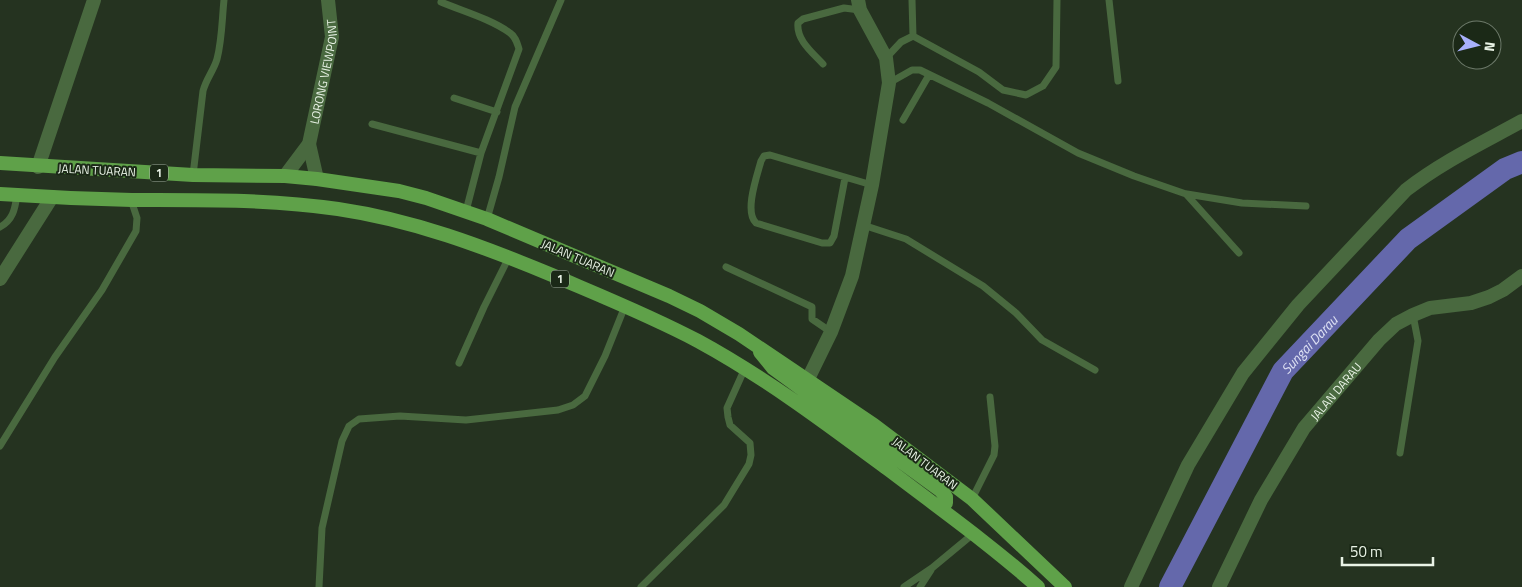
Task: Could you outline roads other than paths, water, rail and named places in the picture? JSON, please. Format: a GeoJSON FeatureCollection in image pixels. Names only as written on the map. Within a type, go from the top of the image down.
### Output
{"type":"FeatureCollection","features":[{"type":"Feature","properties":{"kind":"main road","name":"JALAN TUARAN"},"geometry":{"type":"LineString","coordinates":[[0,163],[38,167],[193,175],[285,176],[317,179],[399,191],[487,219],[684,303],[756,345],[874,425],[972,499],[1066,587]]}},
{"type":"Feature","properties":{"kind":"main road","name":"1"},"geometry":{"type":"LineString","coordinates":[[0,194],[131,200],[264,201],[338,209],[414,224],[509,257],[625,306],[696,340],[745,368],[787,395],[940,508],[1038,587]]}},
{"type":"Feature","properties":{"kind":"main road"},"geometry":{"type":"LineString","coordinates":[[756,345],[773,368],[940,490],[946,497],[946,503],[940,508]]}},
{"type":"Feature","properties":{"kind":"street"},"geometry":{"type":"LineString","coordinates":[[38,167],[94,0]]}},
{"type":"Feature","properties":{"kind":"street","name":"LORONG VIEWPOINT"},"geometry":{"type":"LineString","coordinates":[[309,144],[330,45],[332,27],[328,0]]}},
{"type":"Feature","properties":{"kind":"street"},"geometry":{"type":"LineString","coordinates":[[808,379],[832,332],[852,276],[872,185],[889,83],[886,58],[859,5]]}},
{"type":"Feature","properties":{"kind":"street"},"geometry":{"type":"LineString","coordinates":[[1131,587],[1188,465],[1243,373],[1298,305],[1406,190],[1465,150],[1522,121]]}},
{"type":"Feature","properties":{"kind":"street"},"geometry":{"type":"LineString","coordinates":[[285,176],[309,144]]}},
{"type":"Feature","properties":{"kind":"street"},"geometry":{"type":"LineString","coordinates":[[309,144],[317,179]]}},
{"type":"Feature","properties":{"kind":"street"},"geometry":{"type":"LineString","coordinates":[[0,279],[52,197]]}},
{"type":"Feature","properties":{"kind":"street","name":"JALAN DARAU"},"geometry":{"type":"LineString","coordinates":[[1219,587],[1261,500],[1304,428],[1379,340],[1396,324],[1413,315],[1430,308],[1471,303],[1489,297],[1522,276]]}},
{"type":"Feature","properties":{"kind":"lane"},"geometry":{"type":"LineString","coordinates":[[193,175],[203,91],[218,56],[224,0]]}},
{"type":"Feature","properties":{"kind":"lane"},"geometry":{"type":"LineString","coordinates":[[487,219],[516,107],[561,0]]}},
{"type":"Feature","properties":{"kind":"lane"},"geometry":{"type":"LineString","coordinates":[[912,0],[914,36]]}},
{"type":"Feature","properties":{"kind":"lane"},"geometry":{"type":"LineString","coordinates":[[914,36],[979,72],[1003,90],[1026,95],[1043,86],[1056,67],[1056,0]]}},
{"type":"Feature","properties":{"kind":"lane"},"geometry":{"type":"LineString","coordinates":[[1109,0],[1118,81]]}},
{"type":"Feature","properties":{"kind":"lane"},"geometry":{"type":"LineString","coordinates":[[441,2],[486,20],[510,33],[517,40],[519,49],[481,153],[466,211]]}},
{"type":"Feature","properties":{"kind":"lane"},"geometry":{"type":"LineString","coordinates":[[823,64],[802,41],[798,32],[798,23],[803,19],[859,5]]}},
{"type":"Feature","properties":{"kind":"lane"},"geometry":{"type":"LineString","coordinates":[[886,58],[900,42],[914,36]]}},
{"type":"Feature","properties":{"kind":"lane"},"geometry":{"type":"LineString","coordinates":[[889,83],[912,70],[920,70],[988,103],[1078,153],[1134,176],[1186,194],[1242,203],[1306,206]]}},
{"type":"Feature","properties":{"kind":"lane"},"geometry":{"type":"LineString","coordinates":[[904,120],[929,75]]}},
{"type":"Feature","properties":{"kind":"lane"},"geometry":{"type":"LineString","coordinates":[[454,98],[497,112]]}},
{"type":"Feature","properties":{"kind":"lane"},"geometry":{"type":"LineString","coordinates":[[372,124],[481,153]]}},
{"type":"Feature","properties":{"kind":"lane"},"geometry":{"type":"LineString","coordinates":[[845,178],[834,236],[830,243],[822,243],[756,224],[752,220],[750,208],[761,161],[764,156],[770,155],[872,185]]}},
{"type":"Feature","properties":{"kind":"lane"},"geometry":{"type":"LineString","coordinates":[[1186,194],[1239,253]]}},
{"type":"Feature","properties":{"kind":"lane"},"geometry":{"type":"LineString","coordinates":[[0,227],[8,223],[15,211],[17,195]]}},
{"type":"Feature","properties":{"kind":"lane"},"geometry":{"type":"LineString","coordinates":[[0,446],[55,357],[102,290],[136,232],[137,218],[131,200]]}},
{"type":"Feature","properties":{"kind":"lane"},"geometry":{"type":"LineString","coordinates":[[863,225],[906,238],[983,286],[1016,313],[1042,340],[1095,370]]}},
{"type":"Feature","properties":{"kind":"lane"},"geometry":{"type":"LineString","coordinates":[[459,363],[509,257]]}},
{"type":"Feature","properties":{"kind":"lane"},"geometry":{"type":"LineString","coordinates":[[726,267],[812,307],[812,319],[832,332]]}},
{"type":"Feature","properties":{"kind":"lane"},"geometry":{"type":"LineString","coordinates":[[319,587],[322,528],[342,441],[349,426],[359,419],[400,416],[466,420],[558,410],[573,405],[585,396],[605,356],[625,306]]}},
{"type":"Feature","properties":{"kind":"lane"},"geometry":{"type":"LineString","coordinates":[[1400,453],[1418,341],[1413,315]]}},
{"type":"Feature","properties":{"kind":"lane"},"geometry":{"type":"LineString","coordinates":[[641,587],[724,505],[749,464],[751,455],[750,443],[730,425],[727,408],[745,368]]}},
{"type":"Feature","properties":{"kind":"lane"},"geometry":{"type":"LineString","coordinates":[[972,499],[994,455],[995,446],[990,397]]}},
{"type":"Feature","properties":{"kind":"lane"},"geometry":{"type":"LineString","coordinates":[[904,587],[932,568],[973,534]]}},
{"type":"Feature","properties":{"kind":"lane"},"geometry":{"type":"LineString","coordinates":[[920,587],[932,568]]}},
{"type":"Feature","properties":{"kind":"waterway","name":"Sungai Darau"},"geometry":{"type":"LineString","coordinates":[[1170,587],[1283,371],[1408,239],[1505,169],[1522,162]]}}]}
